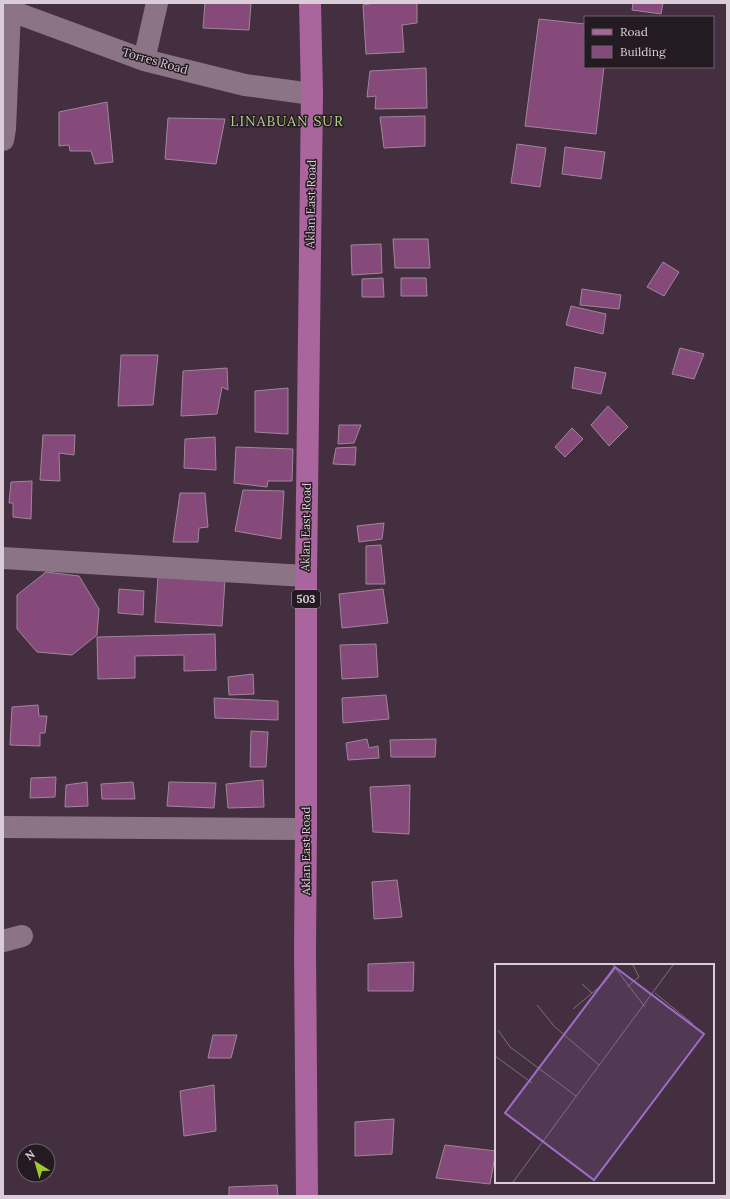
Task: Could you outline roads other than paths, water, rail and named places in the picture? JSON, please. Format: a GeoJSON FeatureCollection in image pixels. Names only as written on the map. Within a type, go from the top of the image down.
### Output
{"type":"FeatureCollection","features":[{"type":"Feature","properties":{"kind":"main road","name":"Aklan East Road"},"geometry":{"type":"LineString","coordinates":[[307,1196],[305,958],[306,576],[312,94],[310,3]]}},
{"type":"Feature","properties":{"kind":"street"},"geometry":{"type":"LineString","coordinates":[[144,60],[157,3]]}},
{"type":"Feature","properties":{"kind":"street"},"geometry":{"type":"LineString","coordinates":[[3,140],[6,129],[7,10]]}},
{"type":"Feature","properties":{"kind":"street","name":"Torres Road"},"geometry":{"type":"LineString","coordinates":[[7,10],[144,60],[245,85],[312,94]]}},
{"type":"Feature","properties":{"kind":"street"},"geometry":{"type":"LineString","coordinates":[[3,558],[306,576]]}},
{"type":"Feature","properties":{"kind":"street"},"geometry":{"type":"LineString","coordinates":[[3,827],[306,829]]}},
{"type":"Feature","properties":{"kind":"district","name":"LINABUAN SUR"},"geometry":{"type":"Point","coordinates":[287,121]}}]}
